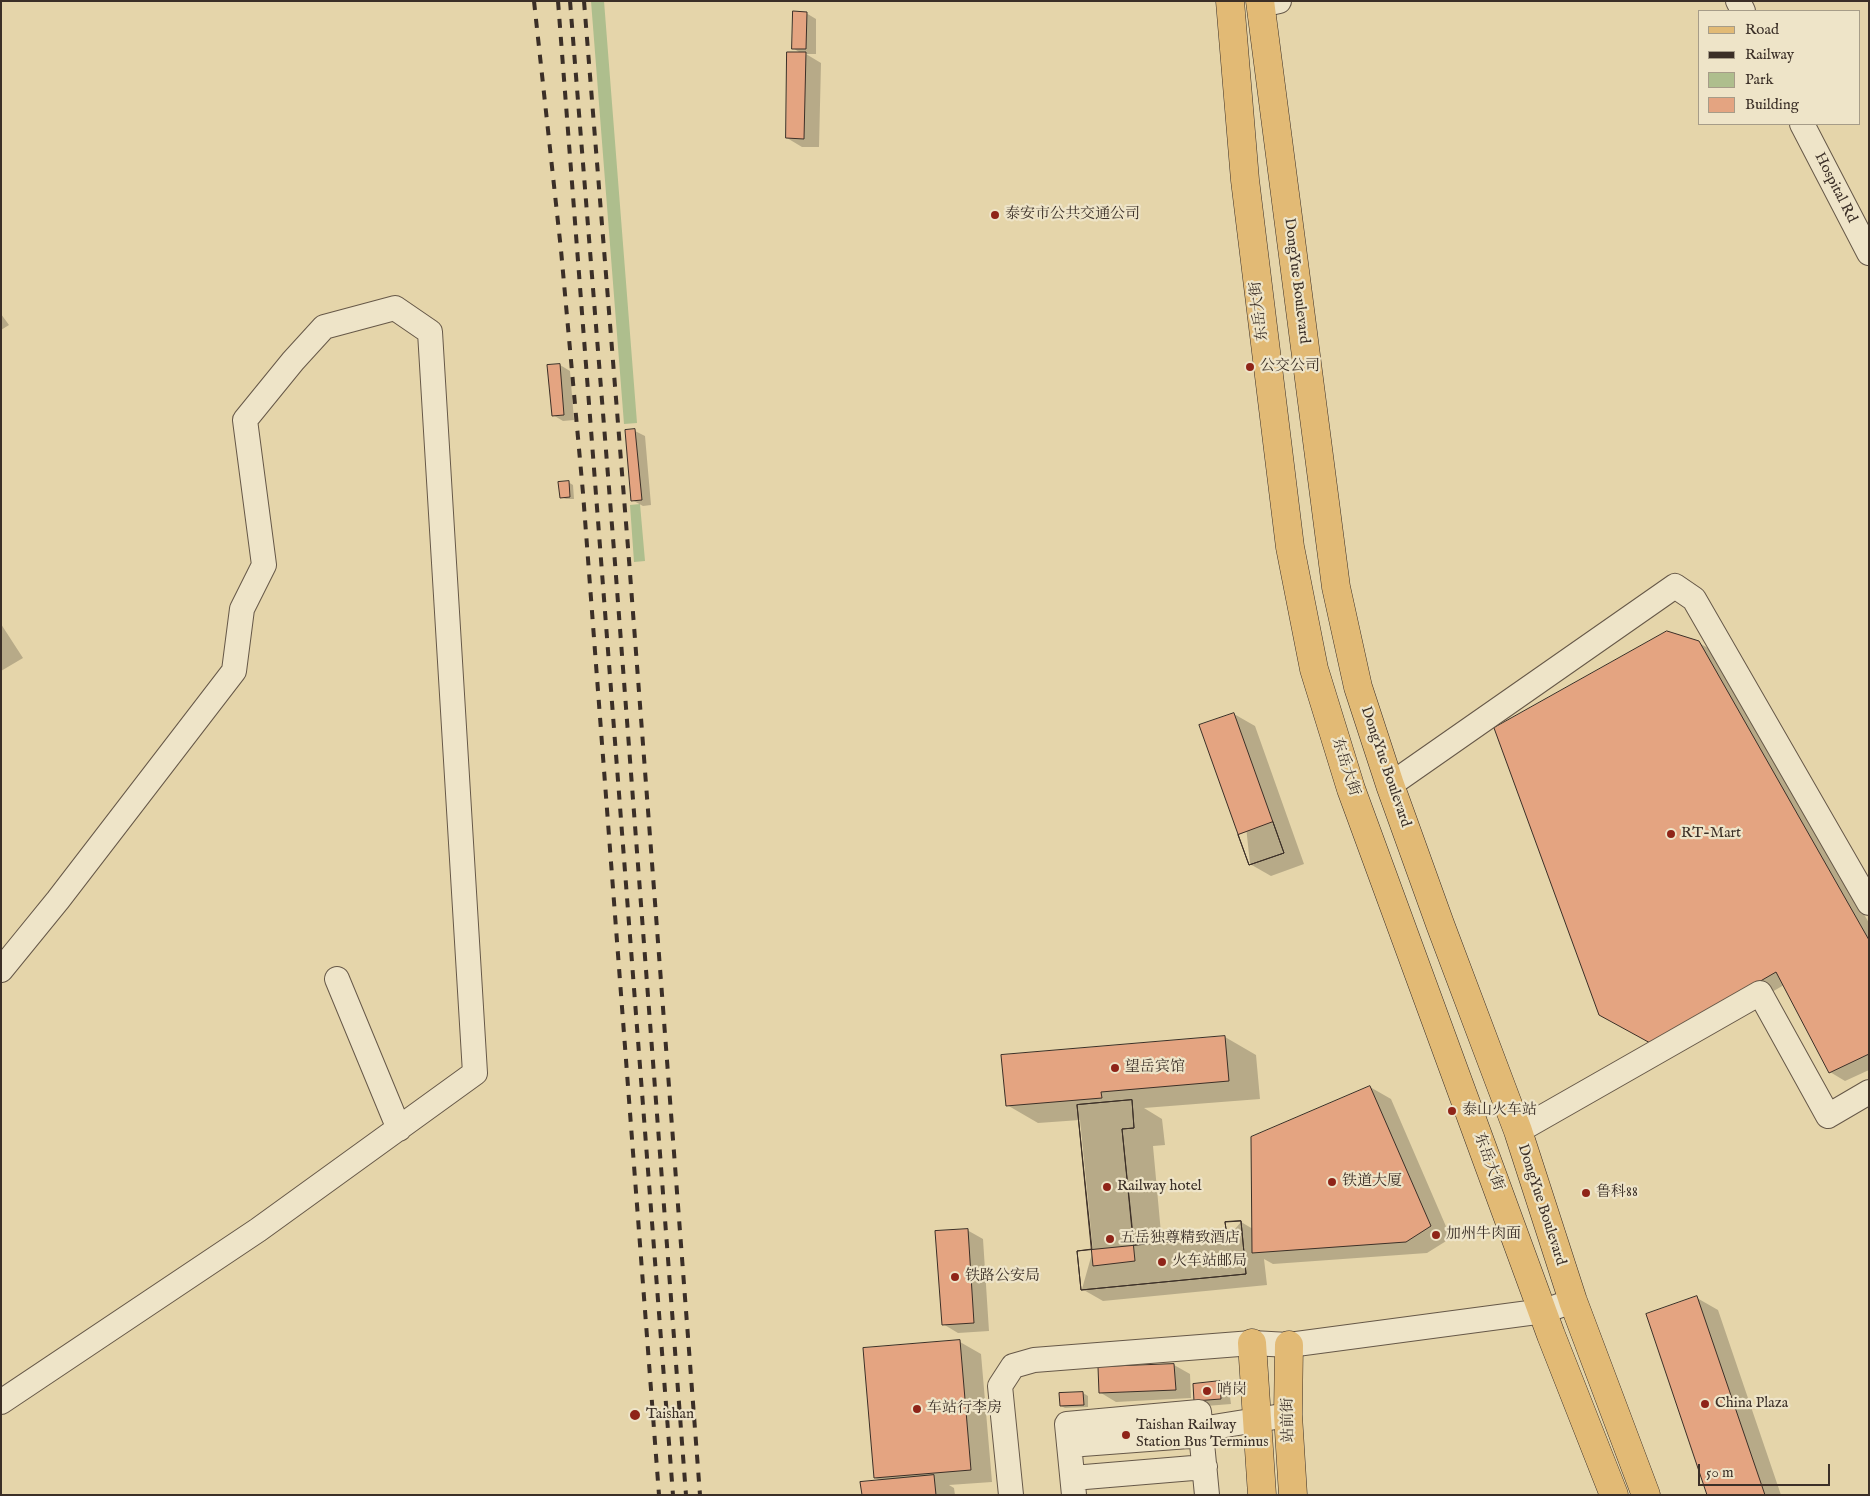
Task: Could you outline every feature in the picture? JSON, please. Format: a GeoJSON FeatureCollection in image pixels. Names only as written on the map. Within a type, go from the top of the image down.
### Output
{"type":"FeatureCollection","features":[{"type":"Feature","properties":{"kind":"main road"},"geometry":{"type":"LineString","coordinates":[[1230,5],[1267,2]]}},
{"type":"Feature","properties":{"kind":"main road","name":"DongYue Boulevard"},"geometry":{"type":"LineString","coordinates":[[1267,2],[1336,587],[1358,687],[1390,785],[1518,1131],[1573,1301],[1646,1495]]}},
{"type":"Feature","properties":{"kind":"main road","name":"东岳大街"},"geometry":{"type":"LineString","coordinates":[[1230,5],[1245,180],[1288,538],[1314,669],[1358,807],[1544,1311],[1551,1335],[1614,1495]]}},
{"type":"Feature","properties":{"kind":"main road"},"geometry":{"type":"LineString","coordinates":[[1252,1343],[1262,1495]]}},
{"type":"Feature","properties":{"kind":"main road","name":"站前街"},"geometry":{"type":"LineString","coordinates":[[1289,1345],[1288,1415],[1293,1495]]}},
{"type":"Feature","properties":{"kind":"street","name":"Hospital Rd"},"geometry":{"type":"LineString","coordinates":[[1803,125],[1869,253]]}},
{"type":"Feature","properties":{"kind":"street"},"geometry":{"type":"LineString","coordinates":[[1,970],[47,914],[234,671],[242,609],[264,565],[245,420],[293,360],[324,327],[395,308],[430,332],[475,1073],[258,1230],[1,1402]]}},
{"type":"Feature","properties":{"kind":"street"},"geometry":{"type":"LineString","coordinates":[[1390,785],[1675,586],[1694,599],[1869,903]]}},
{"type":"Feature","properties":{"kind":"street"},"geometry":{"type":"LineString","coordinates":[[337,979],[399,1128]]}},
{"type":"Feature","properties":{"kind":"street"},"geometry":{"type":"LineString","coordinates":[[1518,1131],[1760,993],[1828,1116],[1869,1092]]}},
{"type":"Feature","properties":{"kind":"street"},"geometry":{"type":"LineString","coordinates":[[1012,1495],[1000,1386],[1013,1366],[1034,1360],[1252,1343],[1289,1345],[1544,1311],[1573,1301]]}},
{"type":"Feature","properties":{"kind":"street"},"geometry":{"type":"LineString","coordinates":[[1072,1467],[1203,1462],[1256,1419],[1288,1415]]}},
{"type":"Feature","properties":{"kind":"street"},"geometry":{"type":"LineString","coordinates":[[1072,1467],[1203,1462]]}},
{"type":"Feature","properties":{"kind":"green space"},"geometry":{"type":"Polygon","coordinates":[[[591,1],[604,1],[637,423],[624,424],[591,1]]]}},
{"type":"Feature","properties":{"kind":"green space"},"geometry":{"type":"Polygon","coordinates":[[[640,504],[645,561],[634,562],[630,505],[640,504]]]}},
{"type":"Feature","properties":{"kind":"building"},"geometry":{"type":"Polygon","coordinates":[[[793,11],[807,12],[806,49],[792,49],[793,11]]]}},
{"type":"Feature","properties":{"kind":"building"},"geometry":{"type":"Polygon","coordinates":[[[787,52],[806,52],[804,139],[786,138],[787,52]]]}},
{"type":"Feature","properties":{"kind":"building"},"geometry":{"type":"Polygon","coordinates":[[[560,364],[564,415],[552,416],[547,365],[560,364]]]}},
{"type":"Feature","properties":{"kind":"building"},"geometry":{"type":"Polygon","coordinates":[[[635,429],[642,500],[631,501],[625,430],[635,429]]]}},
{"type":"Feature","properties":{"kind":"building"},"geometry":{"type":"Polygon","coordinates":[[[569,481],[570,497],[560,498],[558,482],[569,481]]]}},
{"type":"Feature","properties":{"kind":"building","name":"RT-Mart"},"geometry":{"type":"Polygon","coordinates":[[[1667,631],[1699,641],[1869,940],[1869,1054],[1829,1073],[1776,972],[1652,1044],[1599,1015],[1494,728],[1667,631]]]}},
{"type":"Feature","properties":{"kind":"building"},"geometry":{"type":"Polygon","coordinates":[[[1234,713],[1284,853],[1249,865],[1199,725],[1234,713]]]}},
{"type":"Feature","properties":{"kind":"building"},"geometry":{"type":"Polygon","coordinates":[[[1273,822],[1284,853],[1249,865],[1238,835],[1273,822]]]}},
{"type":"Feature","properties":{"kind":"building","name":"望岳宾馆"},"geometry":{"type":"Polygon","coordinates":[[[1225,1036],[1229,1081],[1101,1092],[1102,1098],[1006,1106],[1001,1055],[1225,1036]]]}},
{"type":"Feature","properties":{"kind":"building","name":"铁道大厦"},"geometry":{"type":"Polygon","coordinates":[[[1370,1086],[1431,1226],[1406,1242],[1252,1253],[1251,1137],[1370,1086]]]}},
{"type":"Feature","properties":{"kind":"building","name":"Railway hotel"},"geometry":{"type":"Polygon","coordinates":[[[1132,1100],[1134,1128],[1122,1129],[1135,1261],[1093,1266],[1077,1105],[1132,1100]]]}},
{"type":"Feature","properties":{"kind":"building"},"geometry":{"type":"Polygon","coordinates":[[[1132,1100],[1134,1128],[1122,1129],[1134,1245],[1227,1236],[1225,1222],[1241,1221],[1246,1274],[1081,1290],[1077,1251],[1092,1249],[1077,1105],[1132,1100]]]}},
{"type":"Feature","properties":{"kind":"building","name":"火车站邮局"},"geometry":{"type":"Polygon","coordinates":[[[1241,1221],[1246,1274],[1081,1290],[1077,1251],[1227,1236],[1225,1222],[1241,1221]]]}},
{"type":"Feature","properties":{"kind":"building","name":"铁路公安局"},"geometry":{"type":"Polygon","coordinates":[[[968,1229],[974,1323],[942,1325],[935,1231],[968,1229]]]}},
{"type":"Feature","properties":{"kind":"building","name":"China Plaza"},"geometry":{"type":"Polygon","coordinates":[[[1697,1296],[1765,1495],[1707,1495],[1646,1314],[1697,1296]]]}},
{"type":"Feature","properties":{"kind":"building","name":"车站行李房"},"geometry":{"type":"Polygon","coordinates":[[[960,1340],[971,1470],[874,1478],[863,1348],[960,1340]]]}},
{"type":"Feature","properties":{"kind":"building"},"geometry":{"type":"Polygon","coordinates":[[[1174,1364],[1176,1390],[1099,1393],[1098,1367],[1174,1364]]]}},
{"type":"Feature","properties":{"kind":"building","name":"哨岗"},"geometry":{"type":"Polygon","coordinates":[[[1220,1381],[1221,1399],[1194,1401],[1193,1384],[1220,1381]]]}},
{"type":"Feature","properties":{"kind":"building"},"geometry":{"type":"Polygon","coordinates":[[[1083,1392],[1084,1405],[1060,1406],[1059,1393],[1083,1392]]]}},
{"type":"Feature","properties":{"kind":"building"},"geometry":{"type":"Polygon","coordinates":[[[934,1475],[936,1495],[862,1495],[860,1482],[934,1475]]]}},
{"type":"Feature","properties":{"kind":"railway"},"geometry":{"type":"LineString","coordinates":[[534,1],[561,250],[583,493],[659,1495]]}},
{"type":"Feature","properties":{"kind":"railway"},"geometry":{"type":"LineString","coordinates":[[558,1],[673,1495]]}},
{"type":"Feature","properties":{"kind":"railway"},"geometry":{"type":"LineString","coordinates":[[570,1],[686,1495]]}},
{"type":"Feature","properties":{"kind":"railway"},"geometry":{"type":"LineString","coordinates":[[584,1],[629,560],[700,1495]]}},
{"type":"Feature","properties":{"kind":"place","name":"泰安市公共交通公司"},"geometry":{"type":"Point","coordinates":[995,215]}},
{"type":"Feature","properties":{"kind":"place","name":"公交公司"},"geometry":{"type":"Point","coordinates":[1250,367]}},
{"type":"Feature","properties":{"kind":"place","name":"RT-Mart"},"geometry":{"type":"Point","coordinates":[1671,834]}},
{"type":"Feature","properties":{"kind":"place","name":"望岳宾馆"},"geometry":{"type":"Point","coordinates":[1115,1068]}},
{"type":"Feature","properties":{"kind":"place","name":"泰山火车站"},"geometry":{"type":"Point","coordinates":[1452,1111]}},
{"type":"Feature","properties":{"kind":"place","name":"铁道大厦"},"geometry":{"type":"Point","coordinates":[1332,1182]}},
{"type":"Feature","properties":{"kind":"place","name":"Railway hotel"},"geometry":{"type":"Point","coordinates":[1107,1187]}},
{"type":"Feature","properties":{"kind":"place","name":"鲁科88"},"geometry":{"type":"Point","coordinates":[1586,1193]}},
{"type":"Feature","properties":{"kind":"place","name":"加州牛肉面"},"geometry":{"type":"Point","coordinates":[1436,1235]}},
{"type":"Feature","properties":{"kind":"place","name":"五岳独尊精致酒店"},"geometry":{"type":"Point","coordinates":[1110,1239]}},
{"type":"Feature","properties":{"kind":"place","name":"火车站邮局"},"geometry":{"type":"Point","coordinates":[1162,1262]}},
{"type":"Feature","properties":{"kind":"place","name":"铁路公安局"},"geometry":{"type":"Point","coordinates":[955,1277]}},
{"type":"Feature","properties":{"kind":"place","name":"哨岗"},"geometry":{"type":"Point","coordinates":[1207,1391]}},
{"type":"Feature","properties":{"kind":"place","name":"China Plaza"},"geometry":{"type":"Point","coordinates":[1705,1404]}},
{"type":"Feature","properties":{"kind":"place","name":"车站行李房"},"geometry":{"type":"Point","coordinates":[917,1409]}},
{"type":"Feature","properties":{"kind":"place","name":"Taishan"},"geometry":{"type":"Point","coordinates":[635,1415]}},
{"type":"Feature","properties":{"kind":"place","name":"Taishan Railway Station Bus Terminus"},"geometry":{"type":"Point","coordinates":[1126,1435]}}]}
